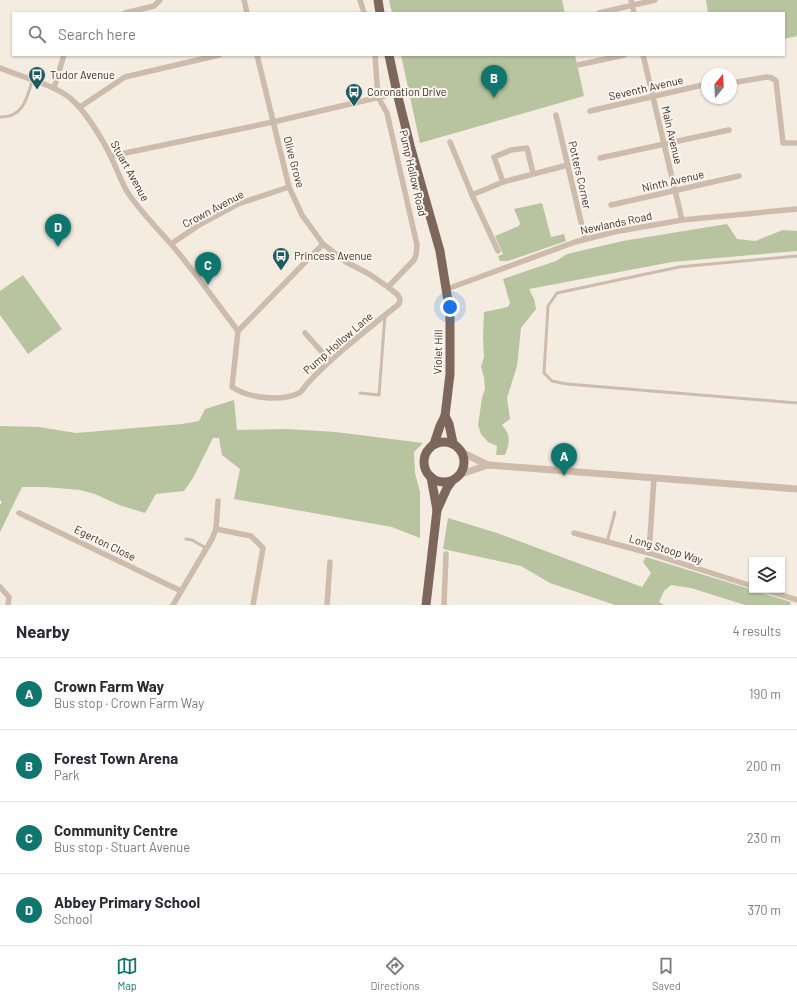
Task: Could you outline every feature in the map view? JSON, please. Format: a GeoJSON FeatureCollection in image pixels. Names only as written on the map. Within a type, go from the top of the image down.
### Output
{"type":"FeatureCollection","features":[{"type":"Feature","properties":{"kind":"main road"},"geometry":{"type":"LineString","coordinates":[[378,0],[380,12]]}},
{"type":"Feature","properties":{"kind":"main road","name":"Pump Hollow Road"},"geometry":{"type":"LineString","coordinates":[[389,56],[397,93],[440,251],[447,289]]}},
{"type":"Feature","properties":{"kind":"main road","name":"Violet Hill"},"geometry":{"type":"LineString","coordinates":[[434,444],[445,416],[450,374],[450,318],[447,289]]}},
{"type":"Feature","properties":{"kind":"main road","name":"Violet Hill"},"geometry":{"type":"LineString","coordinates":[[445,416],[449,424],[453,443]]}},
{"type":"Feature","properties":{"kind":"main road"},"geometry":{"type":"LineString","coordinates":[[426,605],[437,510],[431,477],[425,468],[424,457],[426,452],[434,444],[444,441],[453,443],[458,447],[463,453],[465,464],[461,474],[452,481],[447,488],[437,510]]}},
{"type":"Feature","properties":{"kind":"main road"},"geometry":{"type":"LineString","coordinates":[[431,477],[441,482],[452,481]]}},
{"type":"Feature","properties":{"kind":"street"},"geometry":{"type":"LineString","coordinates":[[129,12],[154,6],[160,0]]}},
{"type":"Feature","properties":{"kind":"street"},"geometry":{"type":"LineString","coordinates":[[244,0],[247,12]]}},
{"type":"Feature","properties":{"kind":"street"},"geometry":{"type":"LineString","coordinates":[[360,0],[364,12]]}},
{"type":"Feature","properties":{"kind":"street"},"geometry":{"type":"LineString","coordinates":[[602,12],[631,3],[655,0]]}},
{"type":"Feature","properties":{"kind":"street"},"geometry":{"type":"LineString","coordinates":[[54,88],[64,56]]}},
{"type":"Feature","properties":{"kind":"street"},"geometry":{"type":"LineString","coordinates":[[80,107],[125,77],[215,56]]}},
{"type":"Feature","properties":{"kind":"street","name":"Olive Grove"},"geometry":{"type":"LineString","coordinates":[[257,56],[289,187],[302,215],[323,244],[346,262],[388,286],[398,295],[400,299],[399,304],[385,315]]}},
{"type":"Feature","properties":{"kind":"street","name":"Pump Hollow Road"},"geometry":{"type":"LineString","coordinates":[[374,56],[378,97],[387,113],[417,245],[414,260],[388,286]]}},
{"type":"Feature","properties":{"kind":"street"},"geometry":{"type":"LineString","coordinates":[[578,65],[619,56]]}},
{"type":"Feature","properties":{"kind":"street","name":"Main Avenue"},"geometry":{"type":"LineString","coordinates":[[643,56],[682,220]]}},
{"type":"Feature","properties":{"kind":"street","name":"Stuart Avenue"},"geometry":{"type":"LineString","coordinates":[[0,68],[54,88],[68,96],[80,107],[111,156],[130,196],[141,212],[171,244],[238,331]]}},
{"type":"Feature","properties":{"kind":"street"},"geometry":{"type":"LineString","coordinates":[[737,82],[767,77],[772,78],[776,82],[783,143],[797,143]]}},
{"type":"Feature","properties":{"kind":"street","name":"Seventh Avenue"},"geometry":{"type":"LineString","coordinates":[[590,111],[701,85]]}},
{"type":"Feature","properties":{"kind":"street"},"geometry":{"type":"LineString","coordinates":[[111,156],[273,122],[397,93]]}},
{"type":"Feature","properties":{"kind":"street","name":"Potters Corner"},"geometry":{"type":"LineString","coordinates":[[556,115],[585,240]]}},
{"type":"Feature","properties":{"kind":"street"},"geometry":{"type":"LineString","coordinates":[[600,158],[729,130]]}},
{"type":"Feature","properties":{"kind":"street"},"geometry":{"type":"LineString","coordinates":[[450,142],[472,195],[498,251]]}},
{"type":"Feature","properties":{"kind":"street"},"geometry":{"type":"LineString","coordinates":[[503,182],[494,157],[511,150],[527,148],[533,173]]}},
{"type":"Feature","properties":{"kind":"street"},"geometry":{"type":"LineString","coordinates":[[472,195],[503,182],[568,165]]}},
{"type":"Feature","properties":{"kind":"street","name":"Ninth Avenue"},"geometry":{"type":"LineString","coordinates":[[611,205],[739,176]]}},
{"type":"Feature","properties":{"kind":"street","name":"Crown Avenue"},"geometry":{"type":"LineString","coordinates":[[171,244],[199,225],[238,204],[289,187]]}},
{"type":"Feature","properties":{"kind":"street","name":"Newlands Road"},"geometry":{"type":"LineString","coordinates":[[447,289],[575,242],[618,232],[682,220],[797,209]]}},
{"type":"Feature","properties":{"kind":"street"},"geometry":{"type":"LineString","coordinates":[[238,331],[323,244]]}},
{"type":"Feature","properties":{"kind":"street","name":"Pump Hollow Lane"},"geometry":{"type":"LineString","coordinates":[[238,331],[232,387],[243,394],[277,399],[292,396],[301,392],[308,383],[330,362],[385,315]]}},
{"type":"Feature","properties":{"kind":"street"},"geometry":{"type":"LineString","coordinates":[[305,333],[330,362]]}},
{"type":"Feature","properties":{"kind":"street"},"geometry":{"type":"LineString","coordinates":[[463,453],[488,465],[797,489]]}},
{"type":"Feature","properties":{"kind":"street"},"geometry":{"type":"LineString","coordinates":[[461,474],[488,465]]}},
{"type":"Feature","properties":{"kind":"street"},"geometry":{"type":"LineString","coordinates":[[649,553],[654,478]]}},
{"type":"Feature","properties":{"kind":"street"},"geometry":{"type":"LineString","coordinates":[[173,605],[216,529],[218,500]]}},
{"type":"Feature","properties":{"kind":"street","name":"Egerton Close"},"geometry":{"type":"LineString","coordinates":[[20,512],[182,591]]}},
{"type":"Feature","properties":{"kind":"street"},"geometry":{"type":"LineString","coordinates":[[216,529],[251,536],[263,548],[253,605]]}},
{"type":"Feature","properties":{"kind":"street","name":"Long Stoop Way"},"geometry":{"type":"LineString","coordinates":[[574,533],[649,553],[749,585]]}},
{"type":"Feature","properties":{"kind":"street"},"geometry":{"type":"LineString","coordinates":[[444,605],[446,554]]}},
{"type":"Feature","properties":{"kind":"street"},"geometry":{"type":"LineString","coordinates":[[327,605],[330,562]]}},
{"type":"Feature","properties":{"kind":"street"},"geometry":{"type":"LineString","coordinates":[[0,587],[9,597],[8,605]]}},
{"type":"Feature","properties":{"kind":"street"},"geometry":{"type":"LineString","coordinates":[[775,593],[797,600]]}},
{"type":"Feature","properties":{"kind":"lane"},"geometry":{"type":"LineString","coordinates":[[1,118],[16,113],[21,109],[26,103],[32,81]]}},
{"type":"Feature","properties":{"kind":"lane"},"geometry":{"type":"LineString","coordinates":[[797,256],[679,267],[557,293],[548,306],[544,373],[552,381],[567,384],[797,403]]}},
{"type":"Feature","properties":{"kind":"lane"},"geometry":{"type":"LineString","coordinates":[[360,393],[379,395],[385,315]]}},
{"type":"Feature","properties":{"kind":"lane"},"geometry":{"type":"LineString","coordinates":[[607,542],[615,512]]}},
{"type":"Feature","properties":{"kind":"lane"},"geometry":{"type":"LineString","coordinates":[[186,539],[192,540],[206,548]]}},
{"type":"Feature","properties":{"kind":"green space"},"geometry":{"type":"Polygon","coordinates":[[[389,0],[562,0],[565,12],[392,12],[389,0]]]}},
{"type":"Feature","properties":{"kind":"green space"},"geometry":{"type":"Polygon","coordinates":[[[706,0],[797,0],[797,36],[785,39],[785,12],[708,12],[706,0]]]}},
{"type":"Feature","properties":{"kind":"green space"},"geometry":{"type":"Polygon","coordinates":[[[401,56],[575,56],[584,96],[420,143],[401,56]]]}},
{"type":"Feature","properties":{"kind":"green space"},"geometry":{"type":"Polygon","coordinates":[[[542,203],[551,237],[564,234],[566,241],[508,261],[500,261],[498,256],[503,254],[495,236],[519,226],[520,223],[514,209],[542,203]]]}},
{"type":"Feature","properties":{"kind":"green space"},"geometry":{"type":"Polygon","coordinates":[[[727,224],[737,239],[755,241],[783,230],[797,231],[797,251],[672,262],[529,289],[534,299],[536,309],[521,328],[517,366],[507,398],[510,419],[502,425],[508,435],[508,446],[505,455],[496,455],[497,446],[488,442],[481,434],[478,425],[482,398],[485,389],[481,367],[484,357],[484,312],[508,307],[510,303],[503,279],[556,261],[567,254],[623,241],[727,224]]]}},
{"type":"Feature","properties":{"kind":"green space"},"geometry":{"type":"Polygon","coordinates":[[[23,275],[62,329],[28,354],[0,315],[0,291],[23,275]]]}},
{"type":"Feature","properties":{"kind":"green space"},"geometry":{"type":"Polygon","coordinates":[[[234,400],[237,430],[287,429],[336,432],[423,443],[414,452],[415,473],[420,492],[420,538],[392,527],[234,499],[240,469],[222,455],[219,438],[213,438],[193,478],[184,491],[156,494],[145,513],[119,505],[95,494],[80,490],[22,487],[0,532],[0,505],[2,502],[0,500],[0,426],[39,427],[76,433],[182,424],[199,421],[205,409],[234,400]]]}},
{"type":"Feature","properties":{"kind":"green space"},"geometry":{"type":"Polygon","coordinates":[[[448,518],[497,533],[642,587],[651,573],[643,562],[646,557],[749,589],[749,593],[762,593],[791,602],[790,605],[745,605],[691,588],[671,585],[664,591],[659,602],[664,605],[615,605],[550,583],[521,566],[443,549],[448,518]]]}},
{"type":"Feature","properties":{"kind":"place","name":"Tudor Avenue"},"geometry":{"type":"Point","coordinates":[37,90]}},
{"type":"Feature","properties":{"kind":"place","name":"Forest Town Arena"},"geometry":{"type":"Point","coordinates":[494,98]}},
{"type":"Feature","properties":{"kind":"place","name":"Coronation Drive"},"geometry":{"type":"Point","coordinates":[354,107]}},
{"type":"Feature","properties":{"kind":"place","name":"Abbey Primary School"},"geometry":{"type":"Point","coordinates":[58,247]}},
{"type":"Feature","properties":{"kind":"place","name":"Princess Avenue"},"geometry":{"type":"Point","coordinates":[281,271]}},
{"type":"Feature","properties":{"kind":"place","name":"Community Centre"},"geometry":{"type":"Point","coordinates":[208,285]}},
{"type":"Feature","properties":{"kind":"place","name":"Crown Farm Way"},"geometry":{"type":"Point","coordinates":[564,476]}}]}
